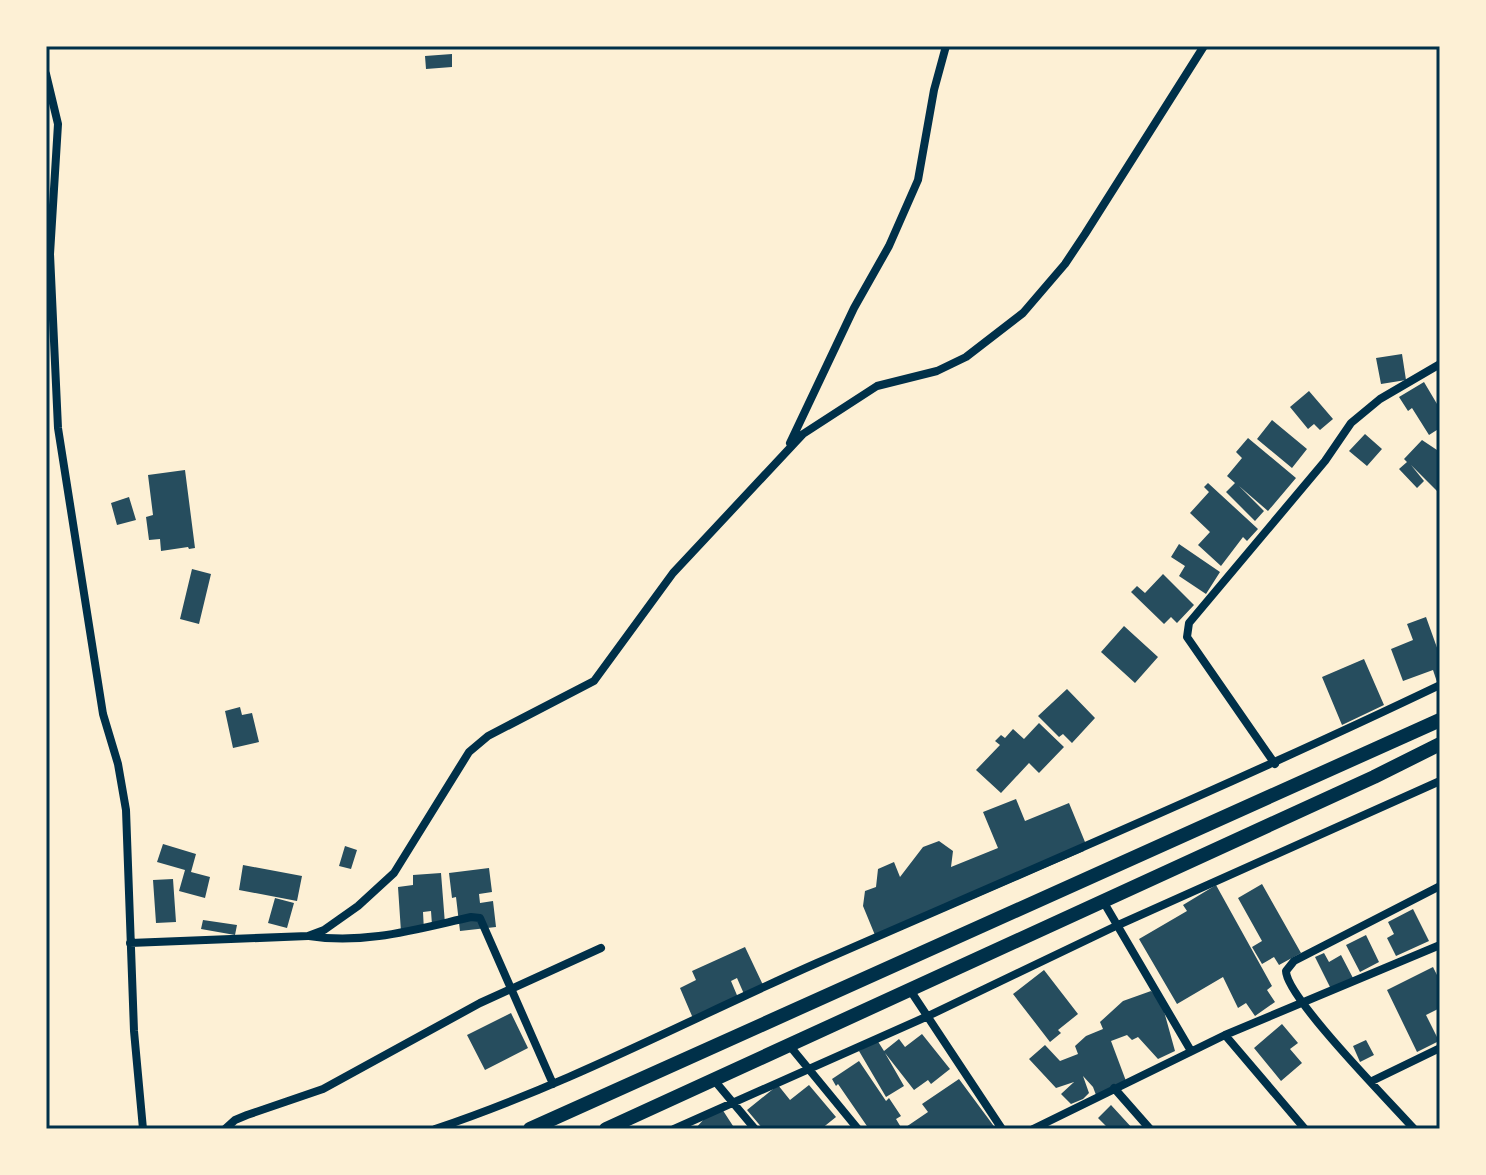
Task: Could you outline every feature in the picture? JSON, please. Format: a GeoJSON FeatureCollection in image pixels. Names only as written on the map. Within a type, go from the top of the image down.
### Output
{"type":"FeatureCollection","features":[{"type":"Feature","properties":{"kind":"highway"},"geometry":{"type":"LineString","coordinates":[[530,1129],[1440,720]]}},
{"type":"Feature","properties":{"kind":"highway"},"geometry":{"type":"LineString","coordinates":[[606,1129],[1439,747]]}},
{"type":"Feature","properties":{"kind":"street"},"geometry":{"type":"LineString","coordinates":[[786,451],[854,308],[889,246],[918,180],[934,90],[946,46]]}},
{"type":"Feature","properties":{"kind":"street"},"geometry":{"type":"LineString","coordinates":[[308,936],[324,930],[358,906],[394,873],[469,752],[488,736],[594,681],[673,573],[812,427],[877,386],[954,364],[1023,313],[1065,264],[1204,46]]}},
{"type":"Feature","properties":{"kind":"street"},"geometry":{"type":"LineString","coordinates":[[46,74],[58,124],[50,254],[58,428],[103,714],[118,764],[126,810],[134,1031],[143,1129]]}},
{"type":"Feature","properties":{"kind":"street"},"geometry":{"type":"LineString","coordinates":[[1275,764],[1187,637],[1189,623],[1325,461],[1351,423],[1380,399],[1440,364]]}},
{"type":"Feature","properties":{"kind":"street"},"geometry":{"type":"LineString","coordinates":[[435,1129],[506,1105],[849,949],[1275,764],[1440,685]]}},
{"type":"Feature","properties":{"kind":"street"},"geometry":{"type":"LineString","coordinates":[[674,1129],[1440,781]]}},
{"type":"Feature","properties":{"kind":"street"},"geometry":{"type":"LineString","coordinates":[[1414,1129],[1303,1004],[1286,979],[1286,971],[1290,963],[1440,886]]}},
{"type":"Feature","properties":{"kind":"street"},"geometry":{"type":"LineString","coordinates":[[1103,901],[1191,1051]]}},
{"type":"Feature","properties":{"kind":"street"},"geometry":{"type":"LineString","coordinates":[[130,943],[308,936],[361,939],[476,917],[482,920],[553,1084]]}},
{"type":"Feature","properties":{"kind":"street"},"geometry":{"type":"LineString","coordinates":[[1033,1129],[1225,1035],[1440,945]]}},
{"type":"Feature","properties":{"kind":"street"},"geometry":{"type":"LineString","coordinates":[[225,1129],[247,1115],[323,1089],[480,1003],[601,948]]}},
{"type":"Feature","properties":{"kind":"street"},"geometry":{"type":"LineString","coordinates":[[910,990],[1002,1129]]}},
{"type":"Feature","properties":{"kind":"street"},"geometry":{"type":"LineString","coordinates":[[1225,1035],[1305,1129]]}},
{"type":"Feature","properties":{"kind":"street"},"geometry":{"type":"LineString","coordinates":[[789,1045],[858,1129]]}},
{"type":"Feature","properties":{"kind":"street"},"geometry":{"type":"LineString","coordinates":[[1372,1081],[1440,1048]]}},
{"type":"Feature","properties":{"kind":"street"},"geometry":{"type":"LineString","coordinates":[[714,1080],[755,1129]]}},
{"type":"Feature","properties":{"kind":"street"},"geometry":{"type":"LineString","coordinates":[[1114,1088],[1150,1129]]}},
{"type":"Feature","properties":{"kind":"building"},"geometry":{"type":"Polygon","coordinates":[[[452,54],[452,67],[426,69],[425,56],[452,54]]]}},
{"type":"Feature","properties":{"kind":"building"},"geometry":{"type":"Polygon","coordinates":[[[1402,354],[1406,380],[1381,384],[1376,358],[1402,354]]]}},
{"type":"Feature","properties":{"kind":"building"},"geometry":{"type":"Polygon","coordinates":[[[1424,382],[1440,409],[1440,428],[1429,435],[1412,408],[1408,411],[1399,397],[1424,382]]]}},
{"type":"Feature","properties":{"kind":"building"},"geometry":{"type":"Polygon","coordinates":[[[1309,391],[1333,419],[1320,430],[1314,424],[1308,429],[1290,407],[1309,391]]]}},
{"type":"Feature","properties":{"kind":"building"},"geometry":{"type":"Polygon","coordinates":[[[1272,420],[1307,449],[1292,468],[1257,439],[1272,420]]]}},
{"type":"Feature","properties":{"kind":"building"},"geometry":{"type":"Polygon","coordinates":[[[1365,434],[1382,449],[1367,466],[1349,451],[1365,434]]]}},
{"type":"Feature","properties":{"kind":"building"},"geometry":{"type":"Polygon","coordinates":[[[1248,438],[1296,478],[1268,511],[1239,486],[1264,511],[1255,521],[1226,492],[1235,483],[1227,476],[1242,458],[1236,452],[1248,438]]]}},
{"type":"Feature","properties":{"kind":"building"},"geometry":{"type":"Polygon","coordinates":[[[1422,440],[1440,452],[1440,494],[1411,465],[1424,481],[1417,488],[1399,469],[1422,440]]]}},
{"type":"Feature","properties":{"kind":"building"},"geometry":{"type":"Polygon","coordinates":[[[185,470],[195,548],[161,551],[160,539],[149,540],[146,517],[153,515],[148,475],[185,470]]]}},
{"type":"Feature","properties":{"kind":"building"},"geometry":{"type":"Polygon","coordinates":[[[1208,483],[1258,529],[1247,541],[1243,537],[1221,566],[1198,545],[1210,532],[1190,513],[1209,492],[1204,487],[1208,483]]]}},
{"type":"Feature","properties":{"kind":"building"},"geometry":{"type":"Polygon","coordinates":[[[129,497],[136,520],[117,525],[111,503],[129,497]]]}},
{"type":"Feature","properties":{"kind":"building"},"geometry":{"type":"Polygon","coordinates":[[[1179,544],[1220,572],[1206,594],[1179,576],[1185,566],[1171,557],[1179,544]]]}},
{"type":"Feature","properties":{"kind":"building"},"geometry":{"type":"Polygon","coordinates":[[[192,569],[211,574],[199,624],[180,619],[192,569]]]}},
{"type":"Feature","properties":{"kind":"building"},"geometry":{"type":"Polygon","coordinates":[[[1163,574],[1194,605],[1177,623],[1171,617],[1164,624],[1131,592],[1137,586],[1145,593],[1163,574]]]}},
{"type":"Feature","properties":{"kind":"building"},"geometry":{"type":"Polygon","coordinates":[[[1426,617],[1440,656],[1440,681],[1437,682],[1433,670],[1403,681],[1391,649],[1413,640],[1407,624],[1426,617]]]}},
{"type":"Feature","properties":{"kind":"building"},"geometry":{"type":"Polygon","coordinates":[[[1124,626],[1158,657],[1135,683],[1101,652],[1124,626]]]}},
{"type":"Feature","properties":{"kind":"building"},"geometry":{"type":"Polygon","coordinates":[[[1364,659],[1384,705],[1342,725],[1322,677],[1364,659]]]}},
{"type":"Feature","properties":{"kind":"building"},"geometry":{"type":"Polygon","coordinates":[[[1067,689],[1095,718],[1072,743],[1063,734],[1059,737],[1038,716],[1067,689]]]}},
{"type":"Feature","properties":{"kind":"building"},"geometry":{"type":"Polygon","coordinates":[[[240,707],[242,715],[252,713],[259,742],[233,748],[225,711],[240,707]]]}},
{"type":"Feature","properties":{"kind":"building"},"geometry":{"type":"Polygon","coordinates":[[[1039,723],[1064,747],[1039,773],[1029,763],[1001,793],[976,770],[1000,745],[995,741],[1001,735],[1005,738],[1013,729],[1024,739],[1039,723]]]}},
{"type":"Feature","properties":{"kind":"building"},"geometry":{"type":"Polygon","coordinates":[[[1016,799],[1025,821],[1069,803],[1085,842],[1084,851],[877,940],[863,906],[865,891],[876,887],[878,869],[894,862],[900,877],[923,847],[939,841],[953,851],[951,867],[998,848],[983,812],[1016,799]]]}},
{"type":"Feature","properties":{"kind":"building"},"geometry":{"type":"Polygon","coordinates":[[[163,844],[196,854],[191,872],[210,877],[205,898],[179,891],[185,870],[157,862],[163,844]]]}},
{"type":"Feature","properties":{"kind":"building"},"geometry":{"type":"Polygon","coordinates":[[[345,846],[357,850],[351,869],[339,866],[345,846]]]}},
{"type":"Feature","properties":{"kind":"building"},"geometry":{"type":"Polygon","coordinates":[[[243,865],[302,876],[297,901],[239,890],[243,865]]]}},
{"type":"Feature","properties":{"kind":"building"},"geometry":{"type":"Polygon","coordinates":[[[489,868],[492,892],[479,894],[480,903],[493,901],[496,927],[460,931],[456,897],[452,898],[449,873],[489,868]]]}},
{"type":"Feature","properties":{"kind":"building"},"geometry":{"type":"Polygon","coordinates":[[[441,873],[445,924],[432,925],[431,911],[423,912],[424,931],[401,932],[398,887],[413,885],[413,875],[441,873]]]}},
{"type":"Feature","properties":{"kind":"building"},"geometry":{"type":"Polygon","coordinates":[[[173,879],[176,922],[156,923],[153,880],[173,879]]]}},
{"type":"Feature","properties":{"kind":"building"},"geometry":{"type":"Polygon","coordinates":[[[1262,884],[1301,953],[1279,965],[1274,957],[1262,964],[1252,947],[1262,941],[1238,898],[1262,884]]]}},
{"type":"Feature","properties":{"kind":"building"},"geometry":{"type":"Polygon","coordinates":[[[1216,885],[1272,986],[1267,990],[1275,1002],[1255,1016],[1246,1003],[1238,1008],[1223,977],[1177,1004],[1139,939],[1187,911],[1183,905],[1216,885]]]}},
{"type":"Feature","properties":{"kind":"building"},"geometry":{"type":"Polygon","coordinates":[[[275,898],[294,903],[287,928],[268,923],[275,898]]]}},
{"type":"Feature","properties":{"kind":"building"},"geometry":{"type":"Polygon","coordinates":[[[1413,909],[1429,941],[1396,956],[1387,938],[1394,934],[1388,922],[1413,909]]]}},
{"type":"Feature","properties":{"kind":"building"},"geometry":{"type":"Polygon","coordinates":[[[203,920],[237,925],[235,935],[201,929],[203,920]]]}},
{"type":"Feature","properties":{"kind":"building"},"geometry":{"type":"Polygon","coordinates":[[[1366,935],[1379,962],[1360,972],[1346,945],[1366,935]]]}},
{"type":"Feature","properties":{"kind":"building"},"geometry":{"type":"Polygon","coordinates":[[[745,947],[763,985],[744,994],[737,978],[731,981],[739,1000],[695,1023],[680,988],[696,980],[692,971],[745,947]]]}},
{"type":"Feature","properties":{"kind":"building"},"geometry":{"type":"Polygon","coordinates":[[[1324,953],[1329,962],[1341,955],[1353,978],[1331,989],[1315,957],[1324,953]]]}},
{"type":"Feature","properties":{"kind":"building"},"geometry":{"type":"Polygon","coordinates":[[[1433,967],[1440,981],[1440,1008],[1426,1015],[1439,1041],[1417,1052],[1387,990],[1433,967]]]}},
{"type":"Feature","properties":{"kind":"building"},"geometry":{"type":"Polygon","coordinates":[[[1044,970],[1078,1014],[1058,1030],[1061,1033],[1050,1042],[1013,994],[1044,970]]]}},
{"type":"Feature","properties":{"kind":"building"},"geometry":{"type":"Polygon","coordinates":[[[1151,991],[1162,1004],[1175,1051],[1158,1059],[1138,1037],[1132,1040],[1127,1035],[1111,1041],[1126,1081],[1096,1095],[1083,1076],[1089,1093],[1071,1104],[1061,1094],[1074,1082],[1056,1088],[1029,1059],[1045,1045],[1060,1061],[1078,1054],[1075,1046],[1086,1036],[1103,1029],[1100,1022],[1123,1001],[1151,991]]]}},
{"type":"Feature","properties":{"kind":"building"},"geometry":{"type":"Polygon","coordinates":[[[511,1013],[528,1048],[485,1070],[467,1035],[511,1013]]]}},
{"type":"Feature","properties":{"kind":"building"},"geometry":{"type":"Polygon","coordinates":[[[1282,1024],[1298,1043],[1290,1049],[1302,1063],[1281,1081],[1254,1048],[1282,1024]]]}},
{"type":"Feature","properties":{"kind":"building"},"geometry":{"type":"Polygon","coordinates":[[[922,1034],[950,1069],[931,1084],[928,1080],[914,1090],[885,1053],[904,1086],[886,1097],[859,1051],[877,1040],[884,1051],[899,1039],[905,1047],[922,1034]]]}},
{"type":"Feature","properties":{"kind":"building"},"geometry":{"type":"Polygon","coordinates":[[[1366,1040],[1374,1055],[1360,1062],[1353,1046],[1366,1040]]]}},
{"type":"Feature","properties":{"kind":"building"},"geometry":{"type":"Polygon","coordinates":[[[859,1061],[886,1101],[889,1098],[901,1116],[896,1119],[902,1129],[869,1129],[838,1084],[836,1086],[832,1079],[859,1061]]]}},
{"type":"Feature","properties":{"kind":"building"},"geometry":{"type":"Polygon","coordinates":[[[959,1079],[996,1129],[903,1129],[928,1112],[922,1104],[959,1079]]]}},
{"type":"Feature","properties":{"kind":"building"},"geometry":{"type":"Polygon","coordinates":[[[778,1085],[790,1100],[809,1085],[836,1117],[821,1129],[763,1129],[747,1110],[778,1085]]]}},
{"type":"Feature","properties":{"kind":"building"},"geometry":{"type":"Polygon","coordinates":[[[1111,1105],[1133,1129],[1109,1129],[1098,1118],[1111,1105]]]}},
{"type":"Feature","properties":{"kind":"building"},"geometry":{"type":"Polygon","coordinates":[[[722,1109],[735,1129],[695,1129],[705,1118],[722,1109]]]}}]}
